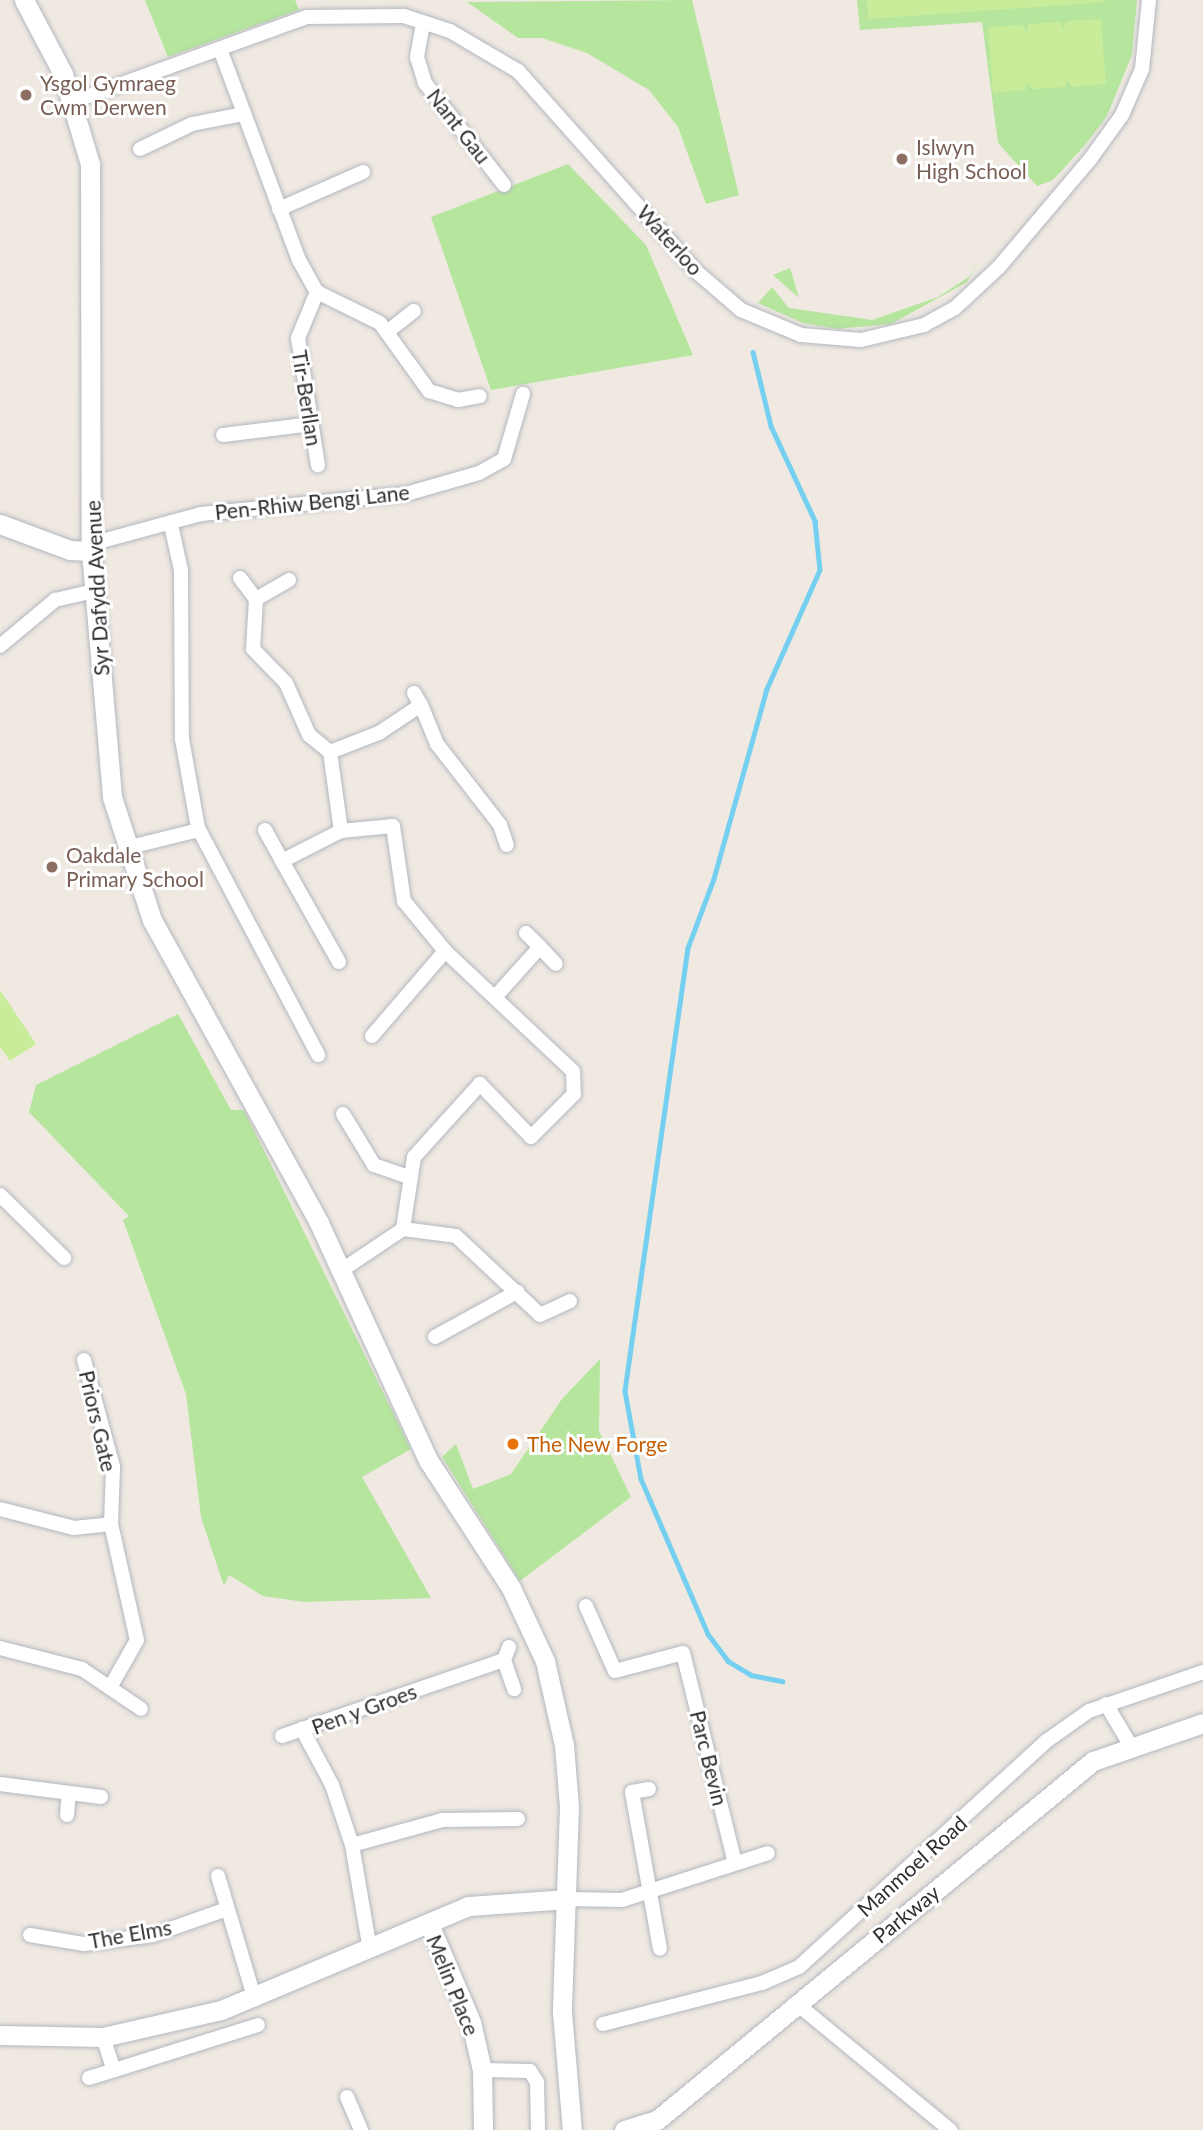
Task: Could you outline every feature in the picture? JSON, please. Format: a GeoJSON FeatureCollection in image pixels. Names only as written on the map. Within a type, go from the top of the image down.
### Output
{"type":"FeatureCollection","features":[{"type":"Feature","properties":{"kind":"street","name":"Syr Dafydd Avenue"},"geometry":{"type":"LineString","coordinates":[[24,0],[72,102],[93,192],[91,547],[109,775],[126,848],[152,920],[342,1270],[428,1461],[511,1588],[545,1661],[564,1745],[569,1899],[562,2012],[572,2130]]}},
{"type":"Feature","properties":{"kind":"street","name":"Waterloo"},"geometry":{"type":"LineString","coordinates":[[72,102],[307,17],[380,6],[488,50],[518,71],[733,304],[801,335],[844,341],[924,325],[955,307],[999,267],[1122,115],[1142,69],[1149,0]]}},
{"type":"Feature","properties":{"kind":"street","name":"Nant Gau"},"geometry":{"type":"LineString","coordinates":[[423,23],[417,57],[425,83],[504,185]]}},
{"type":"Feature","properties":{"kind":"street"},"geometry":{"type":"LineString","coordinates":[[220,49],[279,209],[317,292],[366,313],[387,331],[429,391],[458,400],[480,396]]}},
{"type":"Feature","properties":{"kind":"street"},"geometry":{"type":"LineString","coordinates":[[140,149],[192,124],[244,114]]}},
{"type":"Feature","properties":{"kind":"street"},"geometry":{"type":"LineString","coordinates":[[279,209],[363,172]]}},
{"type":"Feature","properties":{"kind":"street","name":"Tir-Berllan"},"geometry":{"type":"LineString","coordinates":[[317,292],[298,338],[318,466]]}},
{"type":"Feature","properties":{"kind":"street"},"geometry":{"type":"LineString","coordinates":[[387,331],[414,311]]}},
{"type":"Feature","properties":{"kind":"street","name":"Pen-Rhiw Bengi Lane"},"geometry":{"type":"LineString","coordinates":[[91,547],[201,514],[406,494],[479,472],[504,459],[523,394]]}},
{"type":"Feature","properties":{"kind":"street"},"geometry":{"type":"LineString","coordinates":[[223,435],[312,424]]}},
{"type":"Feature","properties":{"kind":"street"},"geometry":{"type":"LineString","coordinates":[[0,524],[71,550],[91,547]]}},
{"type":"Feature","properties":{"kind":"street"},"geometry":{"type":"LineString","coordinates":[[171,525],[181,569],[182,739],[199,830],[318,1055]]}},
{"type":"Feature","properties":{"kind":"street"},"geometry":{"type":"LineString","coordinates":[[240,578],[256,599],[253,649],[286,683],[309,735],[330,752],[341,831]]}},
{"type":"Feature","properties":{"kind":"street"},"geometry":{"type":"LineString","coordinates":[[256,599],[289,580]]}},
{"type":"Feature","properties":{"kind":"street"},"geometry":{"type":"LineString","coordinates":[[0,646],[55,600],[94,591]]}},
{"type":"Feature","properties":{"kind":"street"},"geometry":{"type":"LineString","coordinates":[[330,752],[417,699],[436,731],[437,744],[500,825],[507,845]]}},
{"type":"Feature","properties":{"kind":"street"},"geometry":{"type":"LineString","coordinates":[[282,861],[341,831],[394,826],[404,901],[445,951],[573,1071],[574,1094],[531,1137],[480,1084],[414,1157],[403,1229]]}},
{"type":"Feature","properties":{"kind":"street"},"geometry":{"type":"LineString","coordinates":[[126,848],[199,830]]}},
{"type":"Feature","properties":{"kind":"street"},"geometry":{"type":"LineString","coordinates":[[265,830],[339,962]]}},
{"type":"Feature","properties":{"kind":"street"},"geometry":{"type":"LineString","coordinates":[[526,933],[556,964]]}},
{"type":"Feature","properties":{"kind":"street"},"geometry":{"type":"LineString","coordinates":[[496,996],[540,947]]}},
{"type":"Feature","properties":{"kind":"street"},"geometry":{"type":"LineString","coordinates":[[372,1036],[445,951]]}},
{"type":"Feature","properties":{"kind":"street"},"geometry":{"type":"LineString","coordinates":[[343,1114],[374,1165],[409,1177]]}},
{"type":"Feature","properties":{"kind":"street"},"geometry":{"type":"LineString","coordinates":[[0,1195],[64,1258]]}},
{"type":"Feature","properties":{"kind":"street"},"geometry":{"type":"LineString","coordinates":[[342,1270],[403,1229],[456,1236],[540,1315],[570,1301]]}},
{"type":"Feature","properties":{"kind":"street"},"geometry":{"type":"LineString","coordinates":[[435,1337],[517,1292]]}},
{"type":"Feature","properties":{"kind":"street","name":"Priors Gate"},"geometry":{"type":"LineString","coordinates":[[84,1360],[113,1467],[111,1524],[137,1640],[111,1686]]}},
{"type":"Feature","properties":{"kind":"street"},"geometry":{"type":"LineString","coordinates":[[0,1509],[74,1528],[111,1524]]}},
{"type":"Feature","properties":{"kind":"street","name":"Parc Bevin"},"geometry":{"type":"LineString","coordinates":[[586,1606],[615,1671],[683,1653],[735,1863]]}},
{"type":"Feature","properties":{"kind":"street"},"geometry":{"type":"LineString","coordinates":[[0,1648],[82,1669],[111,1686],[141,1709]]}},
{"type":"Feature","properties":{"kind":"street","name":"Pen y Groes"},"geometry":{"type":"LineString","coordinates":[[370,1950],[352,1845],[332,1785],[302,1729],[506,1654],[514,1689]]}},
{"type":"Feature","properties":{"kind":"street","name":"Manmoel Road"},"geometry":{"type":"LineString","coordinates":[[603,2024],[762,1983],[799,1967],[1045,1742],[1106,1704],[1203,1672]]}},
{"type":"Feature","properties":{"kind":"street"},"geometry":{"type":"LineString","coordinates":[[1106,1704],[1132,1748]]}},
{"type":"Feature","properties":{"kind":"street","name":"Parkway"},"geometry":{"type":"LineString","coordinates":[[624,2130],[657,2120],[1093,1761],[1203,1723]]}},
{"type":"Feature","properties":{"kind":"street"},"geometry":{"type":"LineString","coordinates":[[282,1736],[302,1729]]}},
{"type":"Feature","properties":{"kind":"street"},"geometry":{"type":"LineString","coordinates":[[0,1784],[101,1797]]}},
{"type":"Feature","properties":{"kind":"street"},"geometry":{"type":"LineString","coordinates":[[649,1789],[632,1792],[647,1890],[660,1949]]}},
{"type":"Feature","properties":{"kind":"street"},"geometry":{"type":"LineString","coordinates":[[67,1815],[69,1794]]}},
{"type":"Feature","properties":{"kind":"street"},"geometry":{"type":"LineString","coordinates":[[352,1845],[442,1820],[518,1819]]}},
{"type":"Feature","properties":{"kind":"street"},"geometry":{"type":"LineString","coordinates":[[0,2035],[103,2037],[221,2010],[255,2000],[468,1906],[569,1899],[622,1900],[768,1853]]}},
{"type":"Feature","properties":{"kind":"street"},"geometry":{"type":"LineString","coordinates":[[218,1876],[255,2000]]}},
{"type":"Feature","properties":{"kind":"street","name":"The Elms"},"geometry":{"type":"LineString","coordinates":[[30,1935],[84,1944],[153,1934],[228,1909]]}},
{"type":"Feature","properties":{"kind":"street","name":"Melin Place"},"geometry":{"type":"LineString","coordinates":[[429,1924],[471,2022],[482,2070],[483,2130]]}},
{"type":"Feature","properties":{"kind":"street"},"geometry":{"type":"LineString","coordinates":[[796,2003],[950,2130]]}},
{"type":"Feature","properties":{"kind":"street"},"geometry":{"type":"LineString","coordinates":[[221,2010],[230,2034]]}},
{"type":"Feature","properties":{"kind":"street"},"geometry":{"type":"LineString","coordinates":[[89,2078],[258,2025]]}},
{"type":"Feature","properties":{"kind":"street"},"geometry":{"type":"LineString","coordinates":[[103,2037],[114,2070]]}},
{"type":"Feature","properties":{"kind":"street"},"geometry":{"type":"LineString","coordinates":[[482,2070],[530,2071],[537,2082],[538,2130]]}},
{"type":"Feature","properties":{"kind":"street"},"geometry":{"type":"LineString","coordinates":[[347,2097],[361,2130]]}},
{"type":"Feature","properties":{"kind":"green space"},"geometry":{"type":"Polygon","coordinates":[[[145,0],[295,0],[299,10],[168,57],[145,0]]]}},
{"type":"Feature","properties":{"kind":"green space"},"geometry":{"type":"Polygon","coordinates":[[[692,0],[739,195],[706,204],[678,127],[649,90],[587,53],[542,38],[518,38],[467,2],[692,0]]]}},
{"type":"Feature","properties":{"kind":"green space"},"geometry":{"type":"Polygon","coordinates":[[[857,0],[1137,0],[1132,55],[1107,116],[1053,180],[1037,186],[998,143],[982,22],[860,30],[857,0]]]}},
{"type":"Feature","properties":{"kind":"green space"},"geometry":{"type":"Polygon","coordinates":[[[867,0],[1105,0],[1105,2],[868,19],[867,0]]]}},
{"type":"Feature","properties":{"kind":"green space"},"geometry":{"type":"Polygon","coordinates":[[[1101,19],[1106,84],[1073,87],[1066,80],[1066,87],[1033,89],[1026,83],[1026,90],[993,93],[988,27],[1021,25],[1028,32],[1028,24],[1061,22],[1062,29],[1068,21],[1101,19]]]}},
{"type":"Feature","properties":{"kind":"green space"},"geometry":{"type":"Polygon","coordinates":[[[568,164],[646,245],[693,355],[491,390],[431,217],[568,164]]]}},
{"type":"Feature","properties":{"kind":"green space"},"geometry":{"type":"Polygon","coordinates":[[[979,261],[967,282],[891,324],[837,329],[803,323],[758,303],[772,287],[789,308],[872,320],[938,297],[969,277],[979,261]]]}},
{"type":"Feature","properties":{"kind":"green space"},"geometry":{"type":"Polygon","coordinates":[[[790,268],[799,298],[773,275],[790,268]]]}},
{"type":"Feature","properties":{"kind":"green space"},"geometry":{"type":"Polygon","coordinates":[[[0,990],[36,1044],[10,1061],[0,1047],[0,990]]]}},
{"type":"Feature","properties":{"kind":"green space"},"geometry":{"type":"Polygon","coordinates":[[[178,1014],[231,1110],[244,1110],[411,1449],[362,1477],[431,1598],[304,1602],[263,1596],[229,1575],[224,1586],[201,1517],[186,1394],[123,1220],[129,1216],[29,1112],[36,1085],[178,1014]]]}},
{"type":"Feature","properties":{"kind":"green space"},"geometry":{"type":"Polygon","coordinates":[[[600,1359],[599,1431],[631,1497],[520,1581],[442,1457],[456,1444],[473,1489],[511,1474],[562,1399],[600,1359]]]}},
{"type":"Feature","properties":{"kind":"waterway"},"geometry":{"type":"LineString","coordinates":[[753,352],[771,426],[815,521],[820,570],[767,689],[714,879],[688,948],[625,1391],[641,1479],[708,1634],[728,1661],[751,1675],[782,1681]]}},
{"type":"Feature","properties":{"kind":"place","name":"Ysgol Gymraeg Cwm Derwen"},"geometry":{"type":"Point","coordinates":[26,95]}},
{"type":"Feature","properties":{"kind":"place","name":"Islwyn High School"},"geometry":{"type":"Point","coordinates":[902,159]}},
{"type":"Feature","properties":{"kind":"place","name":"Oakdale Primary School"},"geometry":{"type":"Point","coordinates":[52,867]}},
{"type":"Feature","properties":{"kind":"place","name":"The New Forge"},"geometry":{"type":"Point","coordinates":[513,1444]}}]}
